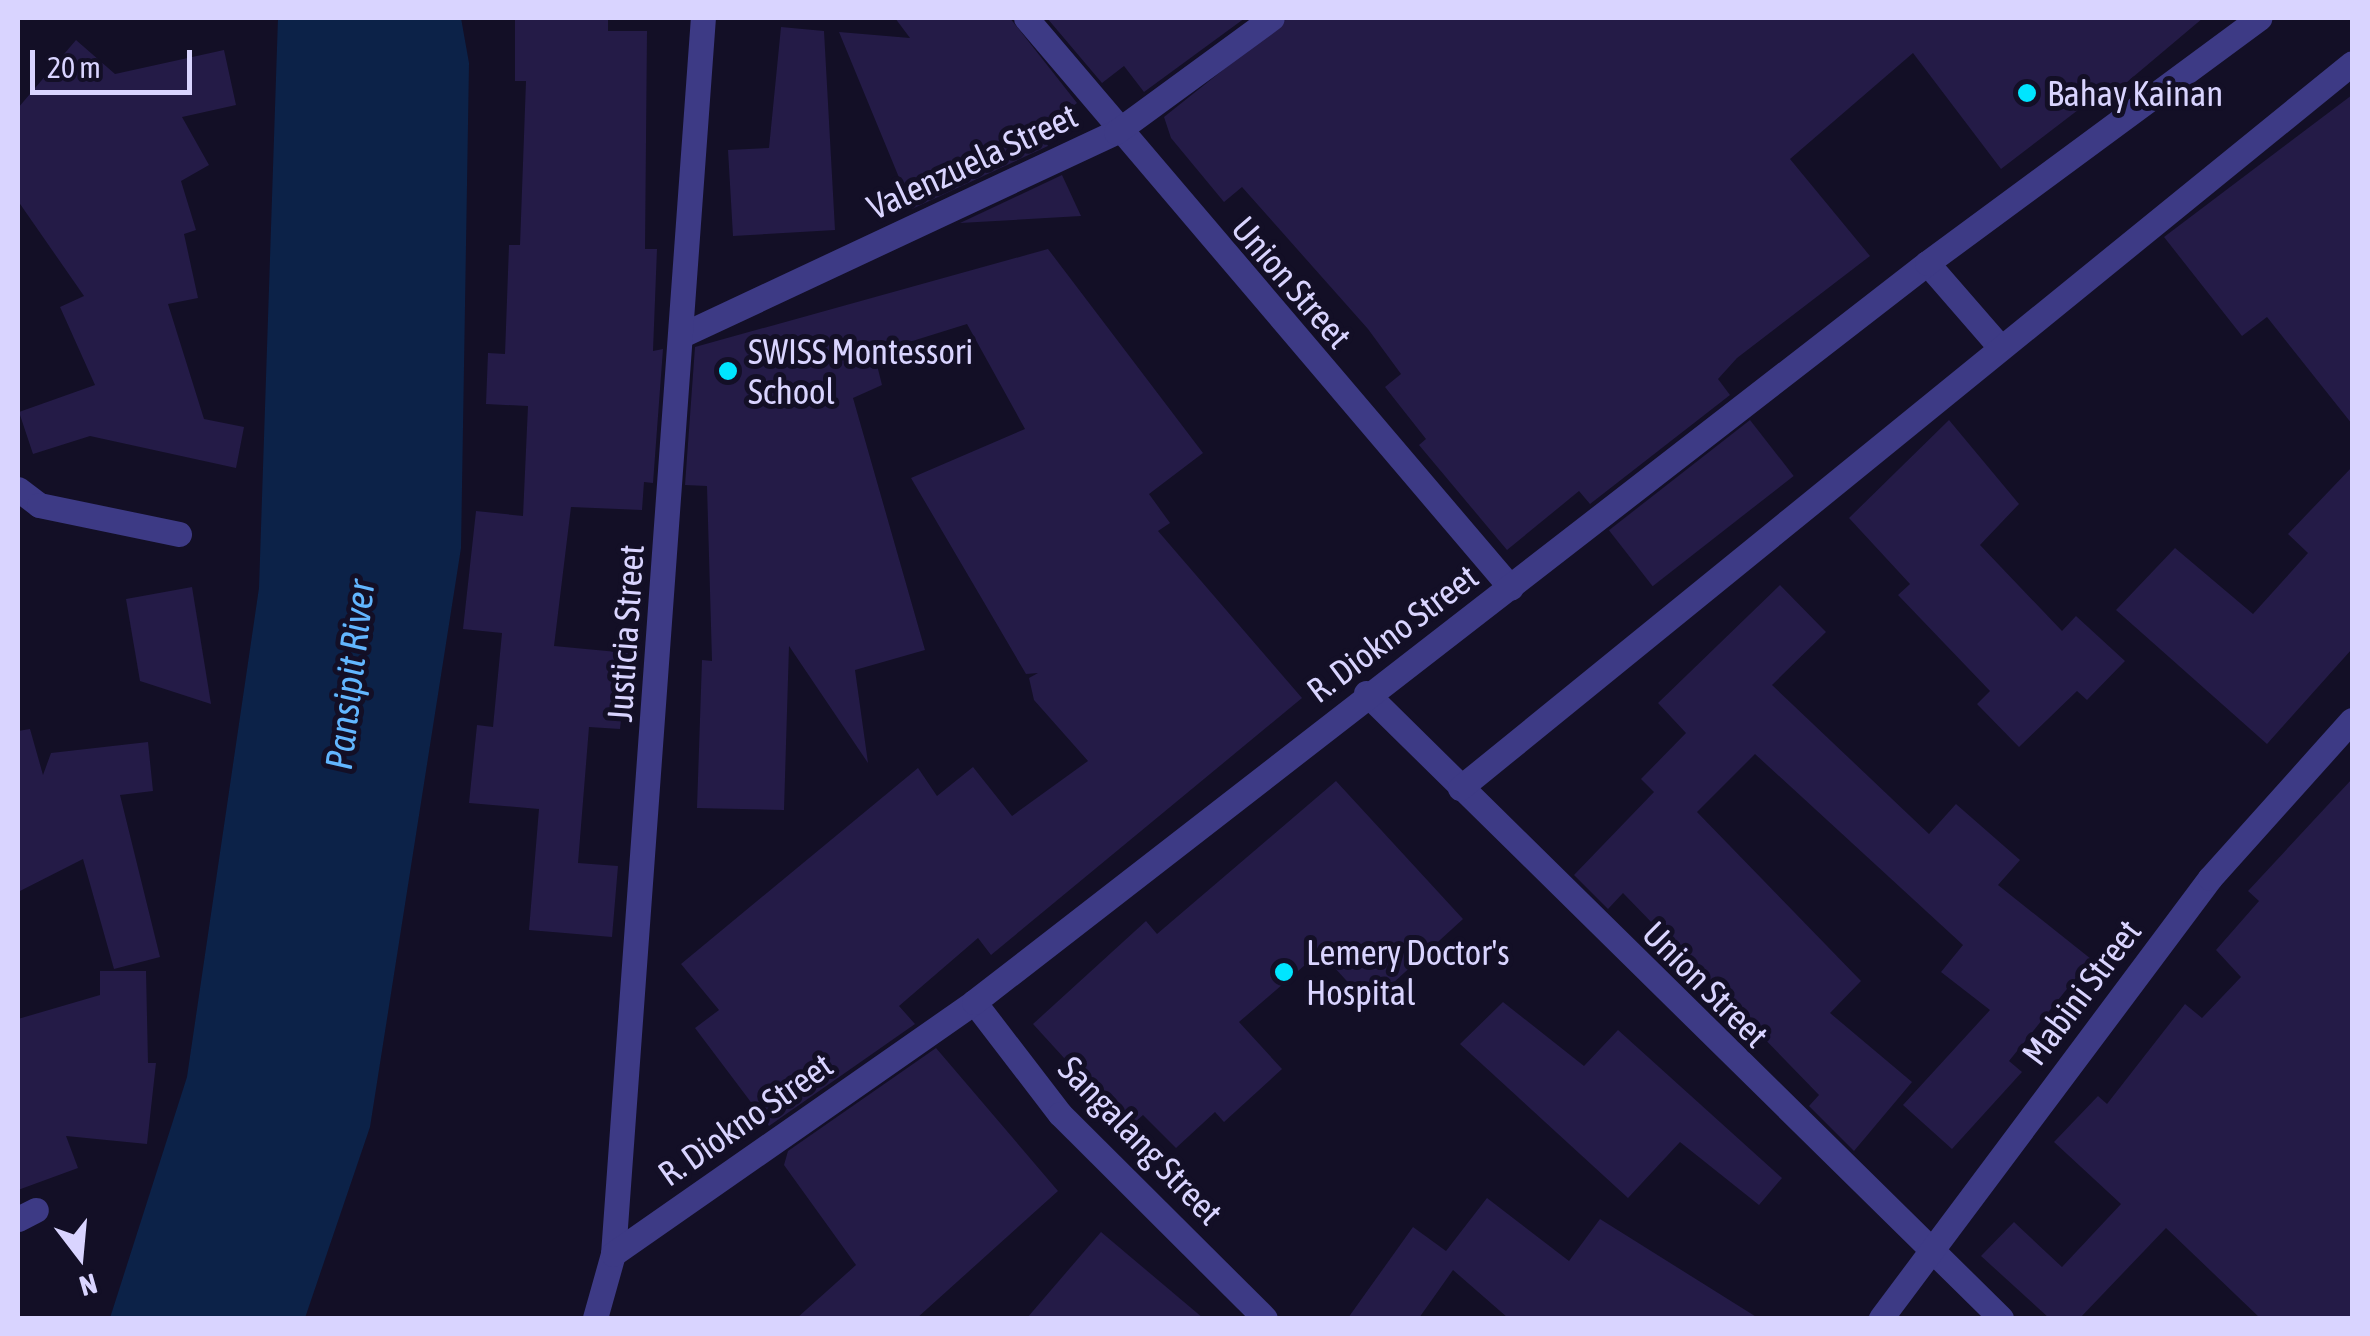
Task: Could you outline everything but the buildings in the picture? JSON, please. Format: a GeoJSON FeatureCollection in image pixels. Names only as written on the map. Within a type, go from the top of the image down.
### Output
{"type":"FeatureCollection","features":[{"type":"Feature","properties":{"kind":"street","name":"Justicia Street"},"geometry":{"type":"LineString","coordinates":[[612,1254],[703,18]]}},
{"type":"Feature","properties":{"kind":"street","name":"Union Street"},"geometry":{"type":"LineString","coordinates":[[1026,18],[1116,132],[1511,588]]}},
{"type":"Feature","properties":{"kind":"street","name":"Valenzuela Street"},"geometry":{"type":"LineString","coordinates":[[682,335],[1116,132],[1272,18]]}},
{"type":"Feature","properties":{"kind":"street","name":"R. Diokno Street"},"geometry":{"type":"LineString","coordinates":[[612,1254],[974,1002],[1366,693],[1511,588],[1927,262],[2259,18]]}},
{"type":"Feature","properties":{"kind":"street"},"geometry":{"type":"LineString","coordinates":[[1460,788],[2352,62]]}},
{"type":"Feature","properties":{"kind":"street"},"geometry":{"type":"LineString","coordinates":[[1927,262],[2000,347]]}},
{"type":"Feature","properties":{"kind":"street"},"geometry":{"type":"LineString","coordinates":[[18,489],[39,505],[180,534]]}},
{"type":"Feature","properties":{"kind":"street","name":"Union Street"},"geometry":{"type":"LineString","coordinates":[[1366,693],[1928,1254],[2001,1318]]}},
{"type":"Feature","properties":{"kind":"street","name":"Mabini Street"},"geometry":{"type":"LineString","coordinates":[[1881,1318],[2210,878],[2352,720]]}},
{"type":"Feature","properties":{"kind":"street","name":"Sangalang Street"},"geometry":{"type":"LineString","coordinates":[[974,1002],[1060,1114],[1265,1318]]}},
{"type":"Feature","properties":{"kind":"street"},"geometry":{"type":"LineString","coordinates":[[595,1318],[612,1254]]}},
{"type":"Feature","properties":{"kind":"water","name":"Pansipit River"},"geometry":{"type":"Polygon","coordinates":[[[278,18],[461,18],[469,63],[461,548],[370,1127],[305,1318],[110,1318],[187,1077],[259,588],[278,18]]]}},
{"type":"Feature","properties":{"kind":"place","name":"Bahay Kainan"},"geometry":{"type":"Point","coordinates":[2027,93]}},
{"type":"Feature","properties":{"kind":"place","name":"SWISS Montessori School"},"geometry":{"type":"Point","coordinates":[728,371]}},
{"type":"Feature","properties":{"kind":"place","name":"Lemery Doctor's Hospital"},"geometry":{"type":"Point","coordinates":[1284,972]}}]}
